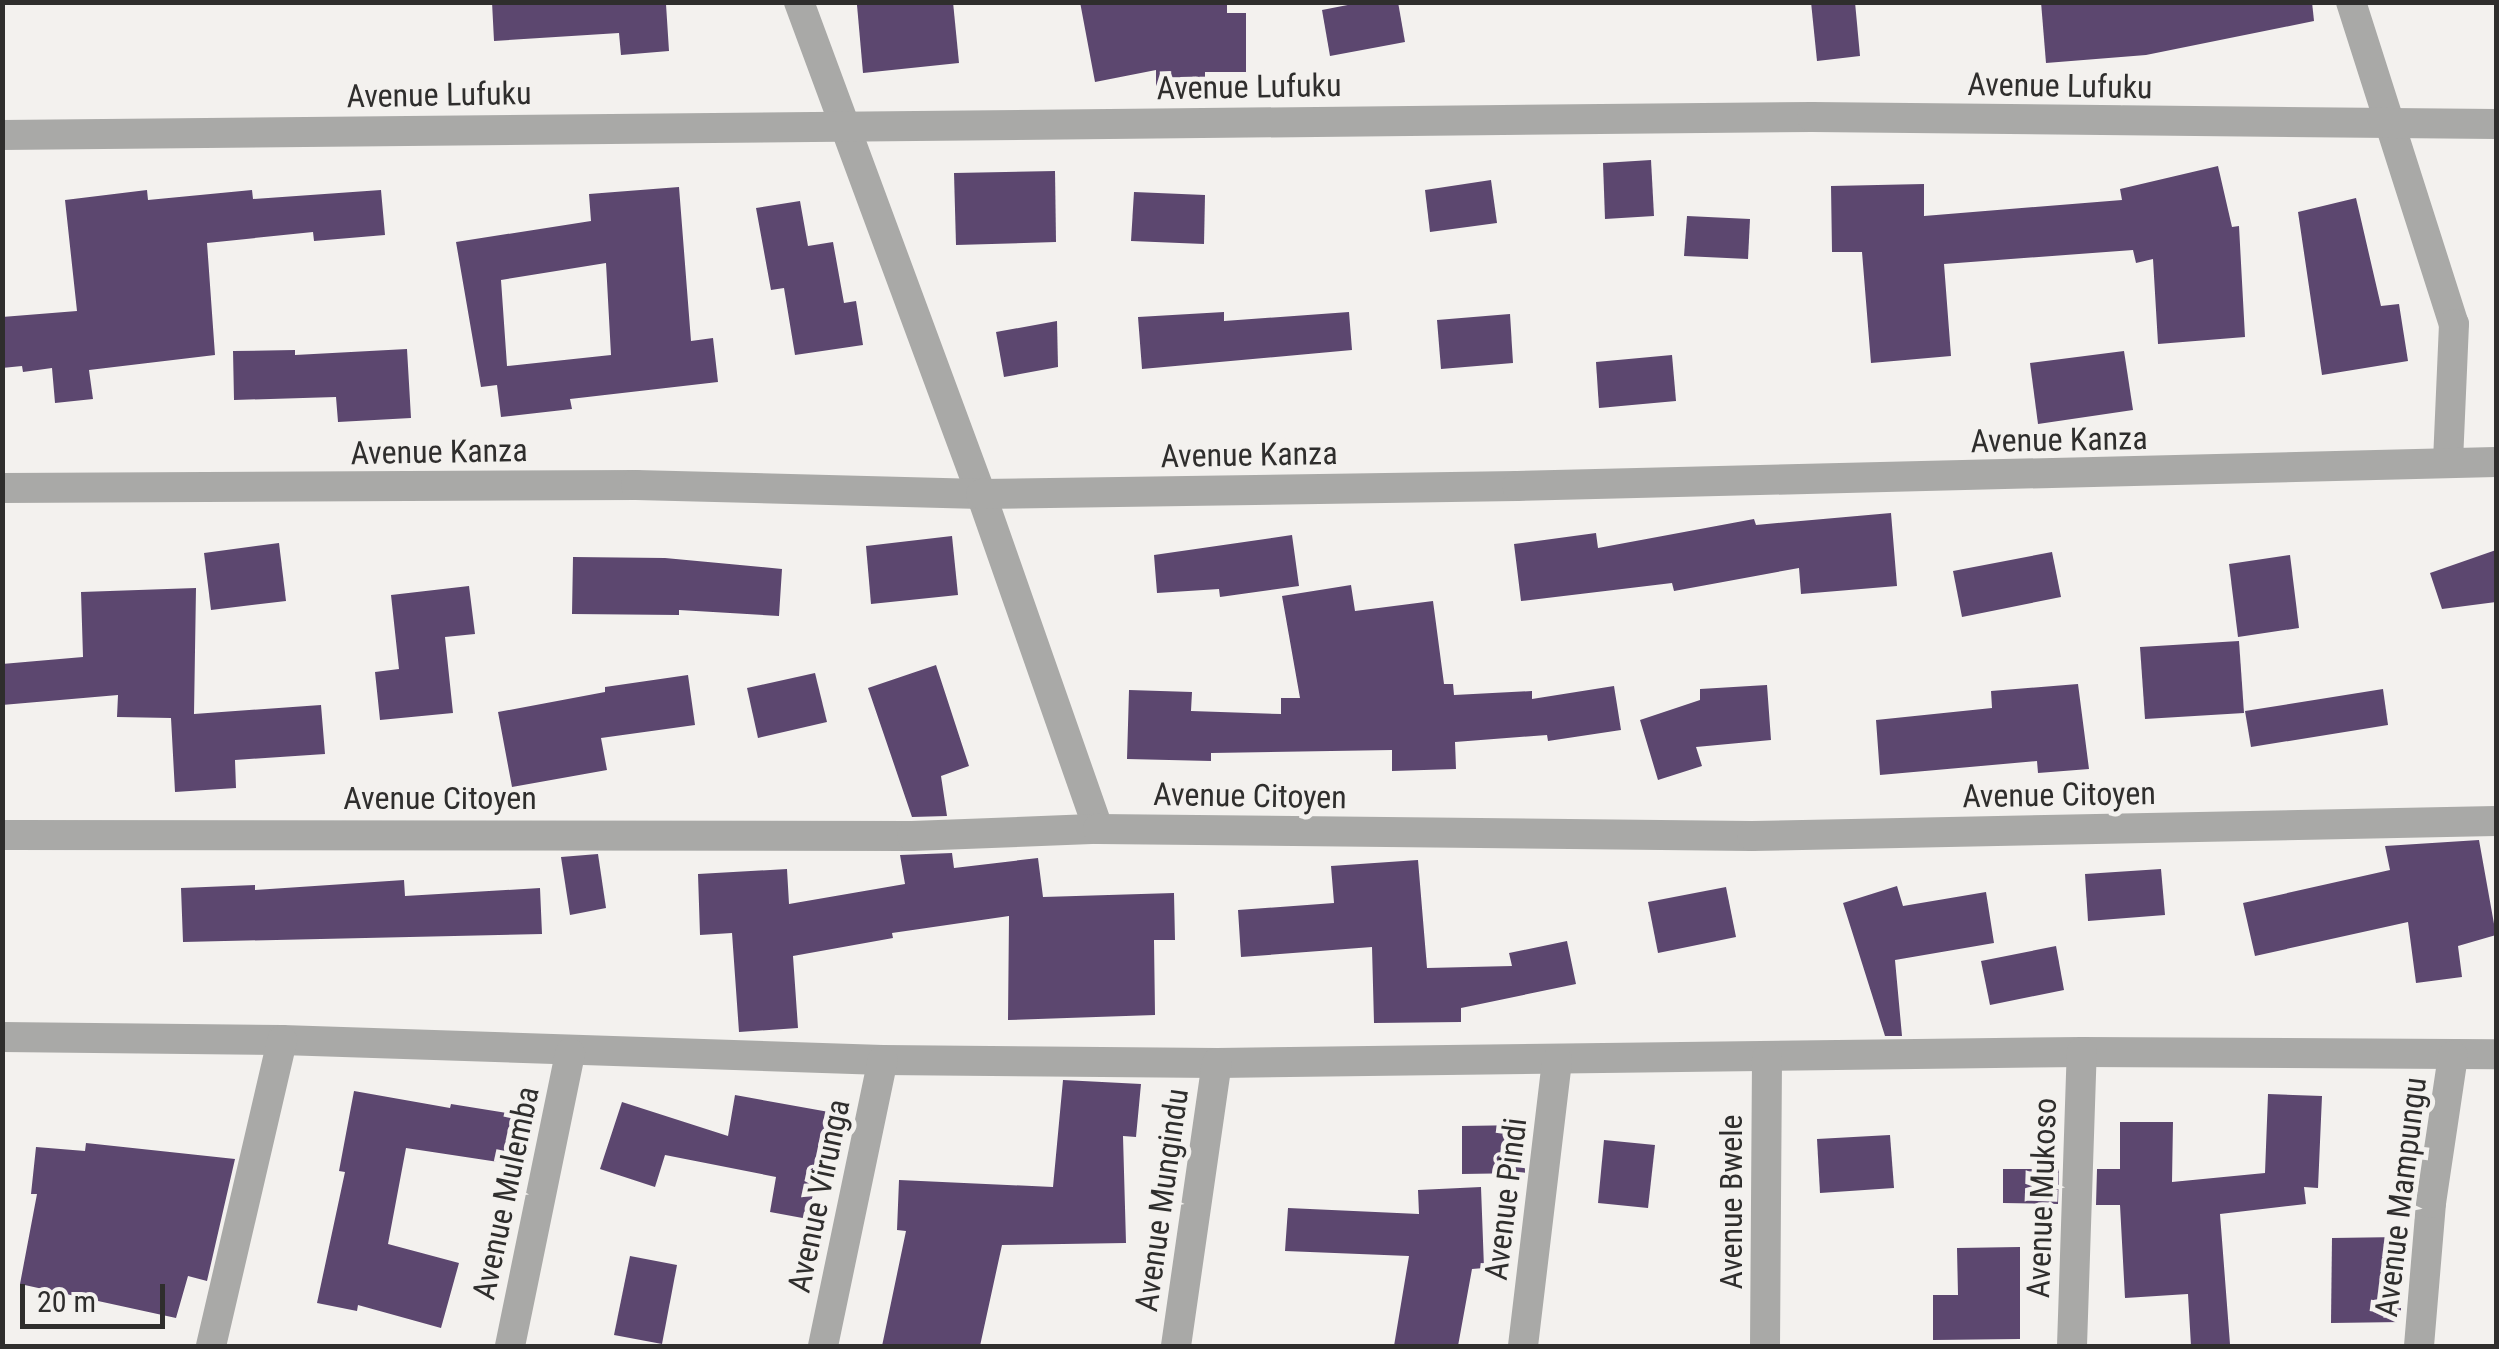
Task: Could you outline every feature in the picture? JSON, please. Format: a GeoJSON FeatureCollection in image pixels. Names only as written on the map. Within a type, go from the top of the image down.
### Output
{"type":"FeatureCollection","features":[{"type":"Feature","properties":{"kind":"street"},"geometry":{"type":"LineString","coordinates":[[798,2],[981,494],[1098,829]]}},
{"type":"Feature","properties":{"kind":"street"},"geometry":{"type":"LineString","coordinates":[[2351,2],[2454,324],[2448,461]]}},
{"type":"Feature","properties":{"kind":"street","name":"Avenue Lufuku"},"geometry":{"type":"LineString","coordinates":[[2,135],[1812,117],[2389,126],[2496,124]]}},
{"type":"Feature","properties":{"kind":"street","name":"Avenue Kanza"},"geometry":{"type":"LineString","coordinates":[[2,488],[636,485],[981,494],[2332,469],[2448,461],[2496,462]]}},
{"type":"Feature","properties":{"kind":"street","name":"Avenue Citoyen"},"geometry":{"type":"LineString","coordinates":[[2,835],[912,836],[1098,829],[1752,836],[2496,820]]}},
{"type":"Feature","properties":{"kind":"street"},"geometry":{"type":"LineString","coordinates":[[2,1036],[282,1040],[570,1053],[883,1060],[1217,1063],[2082,1052],[2496,1054]]}},
{"type":"Feature","properties":{"kind":"street"},"geometry":{"type":"LineString","coordinates":[[211,1346],[282,1040]]}},
{"type":"Feature","properties":{"kind":"street","name":"Avenue Mukoso"},"geometry":{"type":"LineString","coordinates":[[2072,1346],[2082,1052]]}},
{"type":"Feature","properties":{"kind":"street","name":"Avenue Mulemba"},"geometry":{"type":"LineString","coordinates":[[510,1346],[570,1053]]}},
{"type":"Feature","properties":{"kind":"street","name":"Avenue Mampungu"},"geometry":{"type":"LineString","coordinates":[[2419,1346],[2432,1203],[2453,1056]]}},
{"type":"Feature","properties":{"kind":"street","name":"Avenue Bwele"},"geometry":{"type":"LineString","coordinates":[[1765,1346],[1767,1058]]}},
{"type":"Feature","properties":{"kind":"street","name":"Avenue Virunga"},"geometry":{"type":"LineString","coordinates":[[824,1346],[883,1060]]}},
{"type":"Feature","properties":{"kind":"street","name":"Avenue Pindi"},"geometry":{"type":"LineString","coordinates":[[1524,1346],[1558,1060]]}},
{"type":"Feature","properties":{"kind":"street","name":"Avenue Mungindu"},"geometry":{"type":"LineString","coordinates":[[1176,1346],[1217,1063]]}},
{"type":"Feature","properties":{"kind":"building"},"geometry":{"type":"Polygon","coordinates":[[[492,2],[666,4],[669,51],[621,55],[619,33],[494,41],[492,2]]]}},
{"type":"Feature","properties":{"kind":"building"},"geometry":{"type":"Polygon","coordinates":[[[953,2],[959,63],[863,73],[857,5],[953,2]]]}},
{"type":"Feature","properties":{"kind":"building"},"geometry":{"type":"Polygon","coordinates":[[[1080,2],[1227,2],[1227,13],[1246,13],[1246,72],[1205,72],[1205,89],[1156,88],[1156,70],[1095,82],[1080,2]]]}},
{"type":"Feature","properties":{"kind":"building"},"geometry":{"type":"Polygon","coordinates":[[[1363,2],[1398,2],[1405,42],[1330,56],[1322,10],[1363,2]]]}},
{"type":"Feature","properties":{"kind":"building"},"geometry":{"type":"Polygon","coordinates":[[[1811,2],[1855,2],[1860,56],[1817,61],[1811,2]]]}},
{"type":"Feature","properties":{"kind":"building"},"geometry":{"type":"Polygon","coordinates":[[[2041,2],[2312,2],[2314,21],[2146,55],[2046,63],[2041,2]]]}},
{"type":"Feature","properties":{"kind":"building"},"geometry":{"type":"Polygon","coordinates":[[[1651,160],[1654,216],[1605,219],[1603,163],[1651,160]]]}},
{"type":"Feature","properties":{"kind":"building"},"geometry":{"type":"Polygon","coordinates":[[[2218,166],[2232,227],[2239,226],[2245,337],[2158,344],[2153,259],[2136,263],[2133,250],[1944,264],[1951,356],[1871,363],[1862,252],[1832,252],[1831,186],[1924,184],[1924,216],[2122,200],[2120,189],[2218,166]]]}},
{"type":"Feature","properties":{"kind":"building"},"geometry":{"type":"Polygon","coordinates":[[[1055,171],[1056,242],[956,245],[954,173],[1055,171]]]}},
{"type":"Feature","properties":{"kind":"building"},"geometry":{"type":"Polygon","coordinates":[[[1491,180],[1497,223],[1430,232],[1425,190],[1491,180]]]}},
{"type":"Feature","properties":{"kind":"building"},"geometry":{"type":"Polygon","coordinates":[[[679,187],[691,341],[713,338],[718,382],[570,399],[572,409],[501,417],[497,385],[481,387],[456,242],[591,221],[589,194],[679,187]],[[606,263],[501,280],[507,366],[611,355],[606,263]]]}},
{"type":"Feature","properties":{"kind":"building"},"geometry":{"type":"Polygon","coordinates":[[[147,190],[148,200],[252,190],[253,199],[381,190],[385,235],[314,241],[313,232],[207,243],[215,355],[89,370],[93,399],[55,403],[52,368],[23,372],[22,366],[2,368],[2,317],[77,311],[65,200],[147,190]]]}},
{"type":"Feature","properties":{"kind":"building"},"geometry":{"type":"Polygon","coordinates":[[[1134,192],[1205,195],[1204,244],[1131,241],[1134,192]]]}},
{"type":"Feature","properties":{"kind":"building"},"geometry":{"type":"Polygon","coordinates":[[[2356,198],[2381,306],[2399,304],[2408,361],[2322,375],[2298,212],[2356,198]]]}},
{"type":"Feature","properties":{"kind":"building"},"geometry":{"type":"Polygon","coordinates":[[[800,201],[808,246],[833,242],[844,303],[856,301],[863,345],[795,355],[784,288],[771,290],[756,208],[800,201]]]}},
{"type":"Feature","properties":{"kind":"building"},"geometry":{"type":"Polygon","coordinates":[[[1687,216],[1750,219],[1748,259],[1684,256],[1687,216]]]}},
{"type":"Feature","properties":{"kind":"building"},"geometry":{"type":"Polygon","coordinates":[[[1224,312],[1224,321],[1349,312],[1352,350],[1142,369],[1138,317],[1224,312]]]}},
{"type":"Feature","properties":{"kind":"building"},"geometry":{"type":"Polygon","coordinates":[[[1510,314],[1513,363],[1441,369],[1437,320],[1510,314]]]}},
{"type":"Feature","properties":{"kind":"building"},"geometry":{"type":"Polygon","coordinates":[[[1057,321],[1058,367],[1004,377],[996,332],[1057,321]]]}},
{"type":"Feature","properties":{"kind":"building"},"geometry":{"type":"Polygon","coordinates":[[[407,349],[411,418],[338,422],[336,397],[234,400],[233,351],[295,350],[295,355],[407,349]]]}},
{"type":"Feature","properties":{"kind":"building"},"geometry":{"type":"Polygon","coordinates":[[[2124,351],[2133,410],[2038,424],[2030,363],[2124,351]]]}},
{"type":"Feature","properties":{"kind":"building"},"geometry":{"type":"Polygon","coordinates":[[[1672,355],[1676,401],[1599,408],[1596,362],[1672,355]]]}},
{"type":"Feature","properties":{"kind":"building"},"geometry":{"type":"Polygon","coordinates":[[[1891,513],[1897,586],[1801,594],[1799,568],[1674,591],[1672,583],[1521,601],[1514,544],[1596,533],[1598,548],[1754,519],[1756,525],[1891,513]]]}},
{"type":"Feature","properties":{"kind":"building"},"geometry":{"type":"Polygon","coordinates":[[[1292,535],[1299,586],[1220,597],[1219,589],[1157,593],[1154,555],[1292,535]]]}},
{"type":"Feature","properties":{"kind":"building"},"geometry":{"type":"Polygon","coordinates":[[[952,536],[958,595],[871,604],[866,546],[952,536]]]}},
{"type":"Feature","properties":{"kind":"building"},"geometry":{"type":"Polygon","coordinates":[[[279,543],[286,601],[211,610],[204,553],[279,543]]]}},
{"type":"Feature","properties":{"kind":"building"},"geometry":{"type":"Polygon","coordinates":[[[2496,550],[2496,602],[2442,609],[2430,573],[2496,550]]]}},
{"type":"Feature","properties":{"kind":"building"},"geometry":{"type":"Polygon","coordinates":[[[2052,552],[2061,597],[1962,617],[1953,571],[2052,552]]]}},
{"type":"Feature","properties":{"kind":"building"},"geometry":{"type":"Polygon","coordinates":[[[2290,555],[2299,628],[2238,637],[2229,564],[2290,555]]]}},
{"type":"Feature","properties":{"kind":"building"},"geometry":{"type":"Polygon","coordinates":[[[573,557],[665,558],[782,569],[779,616],[679,610],[679,615],[572,614],[573,557]]]}},
{"type":"Feature","properties":{"kind":"building"},"geometry":{"type":"Polygon","coordinates":[[[1351,585],[1355,611],[1433,601],[1444,684],[1453,684],[1454,695],[1532,691],[1532,699],[1614,686],[1621,730],[1548,741],[1547,735],[1455,742],[1456,769],[1392,771],[1392,750],[1211,753],[1211,761],[1127,759],[1129,690],[1192,692],[1191,711],[1281,714],[1281,698],[1300,698],[1282,596],[1351,585]]]}},
{"type":"Feature","properties":{"kind":"building"},"geometry":{"type":"Polygon","coordinates":[[[469,586],[475,634],[445,637],[453,713],[380,720],[375,672],[399,669],[391,595],[469,586]]]}},
{"type":"Feature","properties":{"kind":"building"},"geometry":{"type":"Polygon","coordinates":[[[196,588],[194,714],[321,705],[325,754],[235,760],[236,788],[175,792],[171,718],[117,717],[118,695],[2,705],[2,664],[83,657],[81,592],[196,588]]]}},
{"type":"Feature","properties":{"kind":"building"},"geometry":{"type":"Polygon","coordinates":[[[2239,641],[2244,713],[2145,719],[2140,647],[2239,641]]]}},
{"type":"Feature","properties":{"kind":"building"},"geometry":{"type":"Polygon","coordinates":[[[936,665],[969,766],[941,776],[947,816],[912,817],[868,688],[936,665]]]}},
{"type":"Feature","properties":{"kind":"building"},"geometry":{"type":"Polygon","coordinates":[[[815,673],[827,722],[758,738],[747,688],[815,673]]]}},
{"type":"Feature","properties":{"kind":"building"},"geometry":{"type":"Polygon","coordinates":[[[688,675],[695,725],[601,738],[607,770],[512,787],[498,712],[605,692],[605,687],[688,675]]]}},
{"type":"Feature","properties":{"kind":"building"},"geometry":{"type":"Polygon","coordinates":[[[2078,684],[2089,769],[2038,773],[2037,761],[1880,775],[1876,720],[1992,708],[1991,691],[2078,684]]]}},
{"type":"Feature","properties":{"kind":"building"},"geometry":{"type":"Polygon","coordinates":[[[1767,685],[1771,740],[1696,747],[1702,766],[1658,780],[1640,720],[1700,700],[1700,689],[1767,685]]]}},
{"type":"Feature","properties":{"kind":"building"},"geometry":{"type":"Polygon","coordinates":[[[2383,689],[2388,725],[2251,747],[2245,711],[2383,689]]]}},
{"type":"Feature","properties":{"kind":"building"},"geometry":{"type":"Polygon","coordinates":[[[2479,840],[2496,935],[2458,946],[2462,977],[2416,983],[2408,922],[2255,956],[2243,903],[2390,870],[2385,846],[2479,840]]]}},
{"type":"Feature","properties":{"kind":"building"},"geometry":{"type":"Polygon","coordinates":[[[952,853],[954,868],[1038,858],[1043,897],[1174,893],[1175,940],[1154,940],[1155,1015],[1008,1020],[1009,916],[892,933],[893,938],[793,956],[798,1028],[739,1032],[732,933],[700,935],[698,874],[787,869],[789,904],[905,884],[900,855],[952,853]]]}},
{"type":"Feature","properties":{"kind":"building"},"geometry":{"type":"Polygon","coordinates":[[[598,854],[606,908],[570,915],[561,857],[598,854]]]}},
{"type":"Feature","properties":{"kind":"building"},"geometry":{"type":"Polygon","coordinates":[[[1418,860],[1427,968],[1512,966],[1509,953],[1567,941],[1576,984],[1461,1008],[1461,1022],[1374,1023],[1372,947],[1241,957],[1238,910],[1334,903],[1331,866],[1418,860]]]}},
{"type":"Feature","properties":{"kind":"building"},"geometry":{"type":"Polygon","coordinates":[[[2161,869],[2165,915],[2088,921],[2085,874],[2161,869]]]}},
{"type":"Feature","properties":{"kind":"building"},"geometry":{"type":"Polygon","coordinates":[[[404,880],[405,896],[540,888],[542,934],[183,942],[181,888],[255,885],[255,890],[404,880]]]}},
{"type":"Feature","properties":{"kind":"building"},"geometry":{"type":"Polygon","coordinates":[[[1897,886],[1903,906],[1986,892],[1994,943],[1895,960],[1902,1036],[1885,1036],[1843,903],[1897,886]]]}},
{"type":"Feature","properties":{"kind":"building"},"geometry":{"type":"Polygon","coordinates":[[[1726,887],[1736,937],[1658,953],[1648,902],[1726,887]]]}},
{"type":"Feature","properties":{"kind":"building"},"geometry":{"type":"Polygon","coordinates":[[[2056,946],[2064,990],[1990,1005],[1981,961],[2056,946]]]}},
{"type":"Feature","properties":{"kind":"building"},"geometry":{"type":"Polygon","coordinates":[[[1063,1080],[1141,1084],[1136,1137],[1123,1136],[1126,1243],[1002,1245],[980,1346],[882,1346],[906,1231],[897,1230],[899,1180],[1053,1187],[1063,1080]]]}},
{"type":"Feature","properties":{"kind":"building"},"geometry":{"type":"Polygon","coordinates":[[[354,1091],[450,1108],[451,1104],[513,1114],[505,1163],[406,1148],[388,1244],[459,1263],[441,1328],[358,1305],[357,1311],[317,1303],[345,1172],[339,1171],[354,1091]]]}},
{"type":"Feature","properties":{"kind":"building"},"geometry":{"type":"Polygon","coordinates":[[[2268,1094],[2322,1096],[2318,1188],[2304,1187],[2306,1204],[2220,1214],[2230,1344],[2191,1346],[2188,1294],[2125,1298],[2120,1205],[2096,1205],[2097,1169],[2120,1169],[2120,1122],[2173,1122],[2172,1182],[2265,1173],[2268,1094]]]}},
{"type":"Feature","properties":{"kind":"building"},"geometry":{"type":"Polygon","coordinates":[[[735,1095],[829,1112],[808,1219],[770,1212],[776,1177],[665,1155],[655,1187],[600,1169],[622,1102],[728,1136],[735,1095]]]}},
{"type":"Feature","properties":{"kind":"building"},"geometry":{"type":"Polygon","coordinates":[[[1524,1125],[1525,1173],[1462,1174],[1462,1126],[1524,1125]]]}},
{"type":"Feature","properties":{"kind":"building"},"geometry":{"type":"Polygon","coordinates":[[[1890,1135],[1894,1188],[1820,1193],[1817,1139],[1890,1135]]]}},
{"type":"Feature","properties":{"kind":"building"},"geometry":{"type":"Polygon","coordinates":[[[1604,1140],[1655,1145],[1648,1208],[1598,1203],[1604,1140]]]}},
{"type":"Feature","properties":{"kind":"building"},"geometry":{"type":"Polygon","coordinates":[[[86,1143],[235,1159],[207,1281],[188,1276],[176,1318],[20,1284],[37,1194],[31,1194],[36,1147],[85,1151],[86,1143]]]}},
{"type":"Feature","properties":{"kind":"building"},"geometry":{"type":"Polygon","coordinates":[[[2003,1169],[2059,1169],[2058,1204],[2003,1203],[2003,1169]]]}},
{"type":"Feature","properties":{"kind":"building"},"geometry":{"type":"Polygon","coordinates":[[[1481,1187],[1484,1268],[1472,1269],[1458,1346],[1394,1346],[1409,1256],[1285,1251],[1288,1208],[1419,1214],[1418,1190],[1481,1187]]]}},
{"type":"Feature","properties":{"kind":"building"},"geometry":{"type":"Polygon","coordinates":[[[2401,1237],[2401,1322],[2331,1323],[2332,1238],[2401,1237]]]}},
{"type":"Feature","properties":{"kind":"building"},"geometry":{"type":"Polygon","coordinates":[[[2020,1247],[2020,1339],[1933,1340],[1933,1295],[1958,1295],[1957,1248],[2020,1247]]]}},
{"type":"Feature","properties":{"kind":"building"},"geometry":{"type":"Polygon","coordinates":[[[630,1256],[677,1265],[662,1344],[614,1335],[630,1256]]]}}]}
